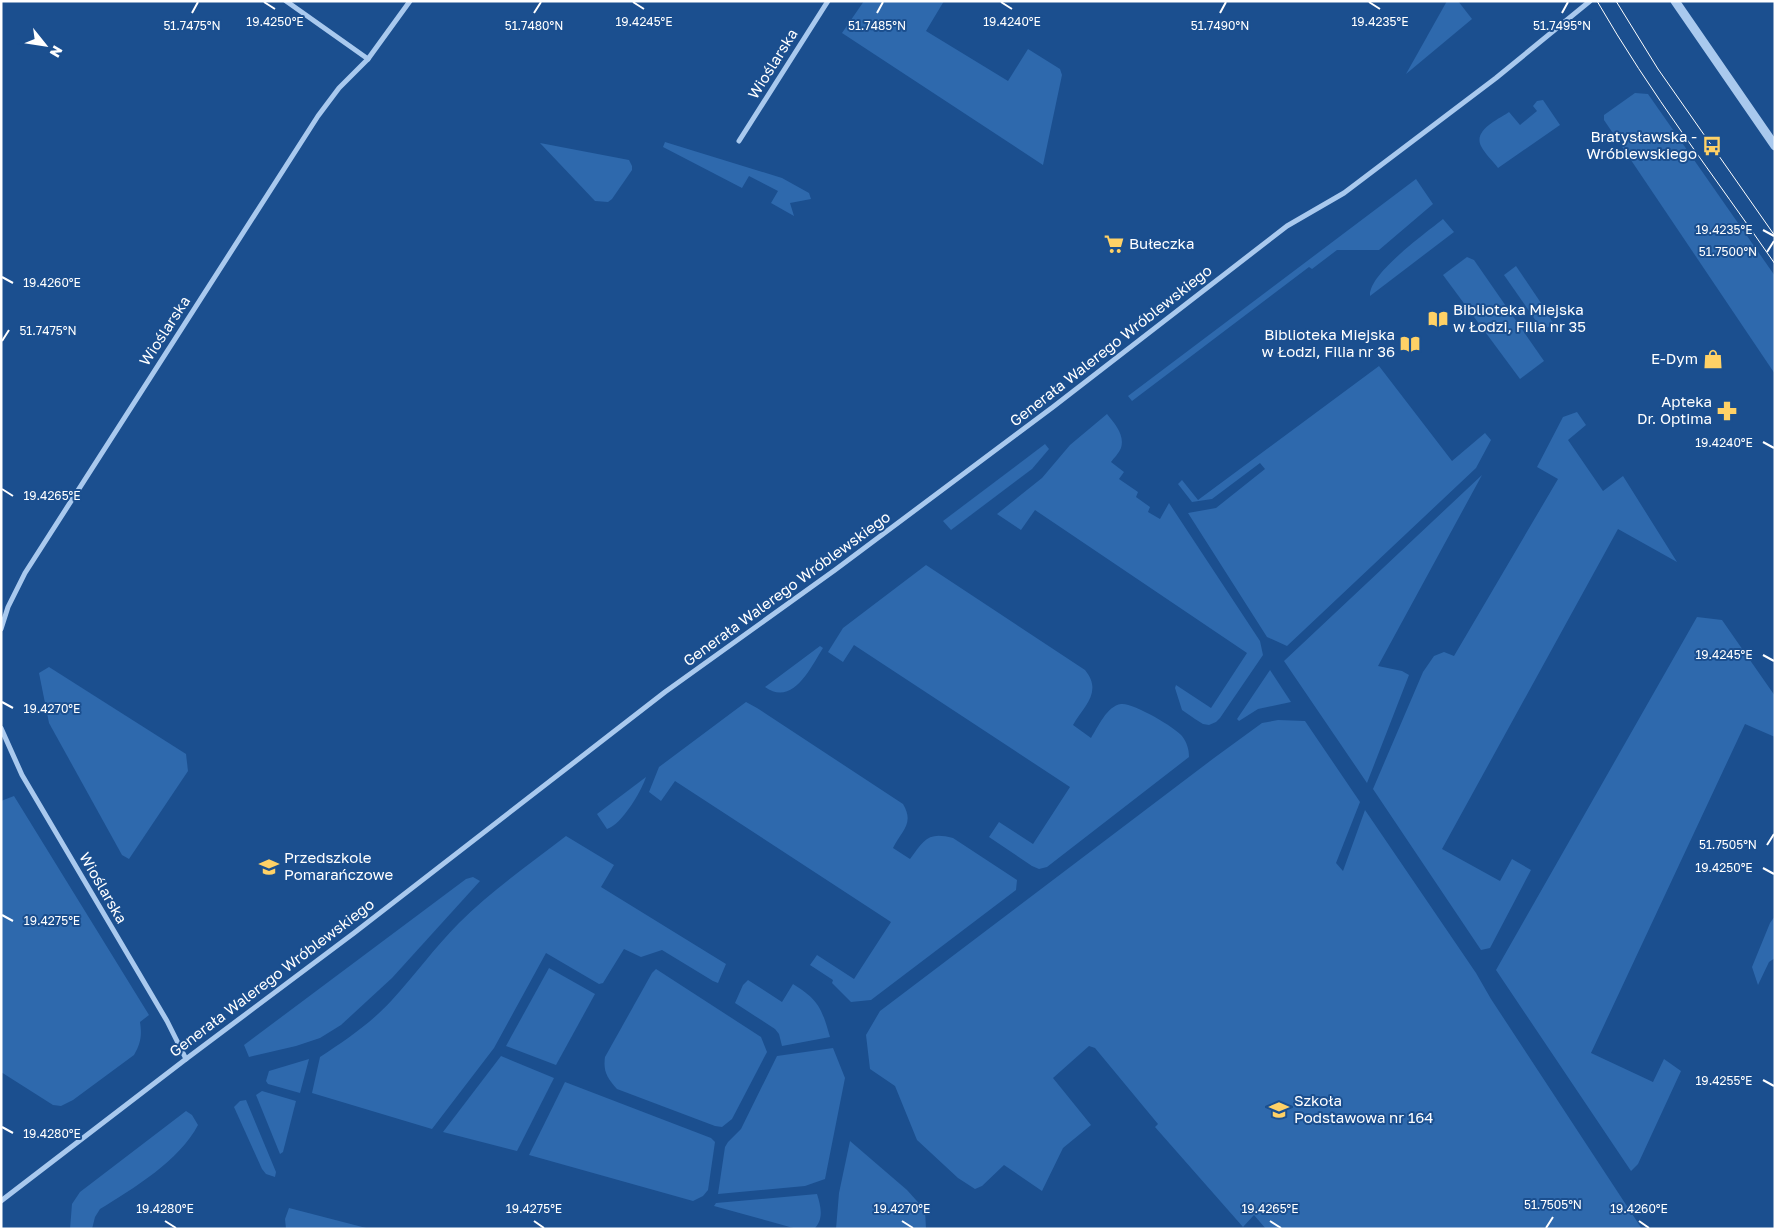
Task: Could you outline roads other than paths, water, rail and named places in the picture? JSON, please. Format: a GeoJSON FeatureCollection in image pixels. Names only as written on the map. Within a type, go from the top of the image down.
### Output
{"type":"FeatureCollection","features":[{"type":"Feature","properties":{"kind":"street"},"geometry":{"type":"LineString","coordinates":[[286,1],[368,59]]}},
{"type":"Feature","properties":{"kind":"street","name":"Wioślarska"},"geometry":{"type":"LineString","coordinates":[[1,629],[8,607],[25,574],[318,116],[339,88],[368,59],[410,1]]}},
{"type":"Feature","properties":{"kind":"street","name":"Wioślarska"},"geometry":{"type":"LineString","coordinates":[[739,141],[828,1]]}},
{"type":"Feature","properties":{"kind":"street","name":"Generała Walerego Wróblewskiego"},"geometry":{"type":"LineString","coordinates":[[1,1201],[354,933],[665,692],[850,559],[1053,407],[1287,226],[1352,187],[1496,78],[1590,1]]}},
{"type":"Feature","properties":{"kind":"street"},"geometry":{"type":"LineString","coordinates":[[1675,1],[1775,146]]}},
{"type":"Feature","properties":{"kind":"street","name":"Wioślarska"},"geometry":{"type":"LineString","coordinates":[[1,728],[22,775],[166,1021],[186,1059]]}},
{"type":"Feature","properties":{"kind":"tram line"},"geometry":{"type":"LineString","coordinates":[[1597,1],[1661,102],[1775,264]]}},
{"type":"Feature","properties":{"kind":"tram line"},"geometry":{"type":"LineString","coordinates":[[1616,1],[1658,69],[1775,236]]}},
{"type":"Feature","properties":{"kind":"place","name":"Bratysławska - Wróblewskiego"},"geometry":{"type":"Point","coordinates":[1712,146]}},
{"type":"Feature","properties":{"kind":"place","name":"Bułeczka"},"geometry":{"type":"Point","coordinates":[1114,244]}},
{"type":"Feature","properties":{"kind":"place","name":"Biblioteka Miejska w Łodzi, Filia nr 35"},"geometry":{"type":"Point","coordinates":[1438,319]}},
{"type":"Feature","properties":{"kind":"place","name":"Biblioteka Miejska w Łodzi, Filia nr 36"},"geometry":{"type":"Point","coordinates":[1410,344]}},
{"type":"Feature","properties":{"kind":"place","name":"E-Dym"},"geometry":{"type":"Point","coordinates":[1713,359]}},
{"type":"Feature","properties":{"kind":"place","name":"Apteka Dr. Optima"},"geometry":{"type":"Point","coordinates":[1727,411]}},
{"type":"Feature","properties":{"kind":"place","name":"Przedszkole Pomarańczowe"},"geometry":{"type":"Point","coordinates":[269,867]}},
{"type":"Feature","properties":{"kind":"place","name":"Szkoła Podstawowa nr 164"},"geometry":{"type":"Point","coordinates":[1279,1110]}}]}
